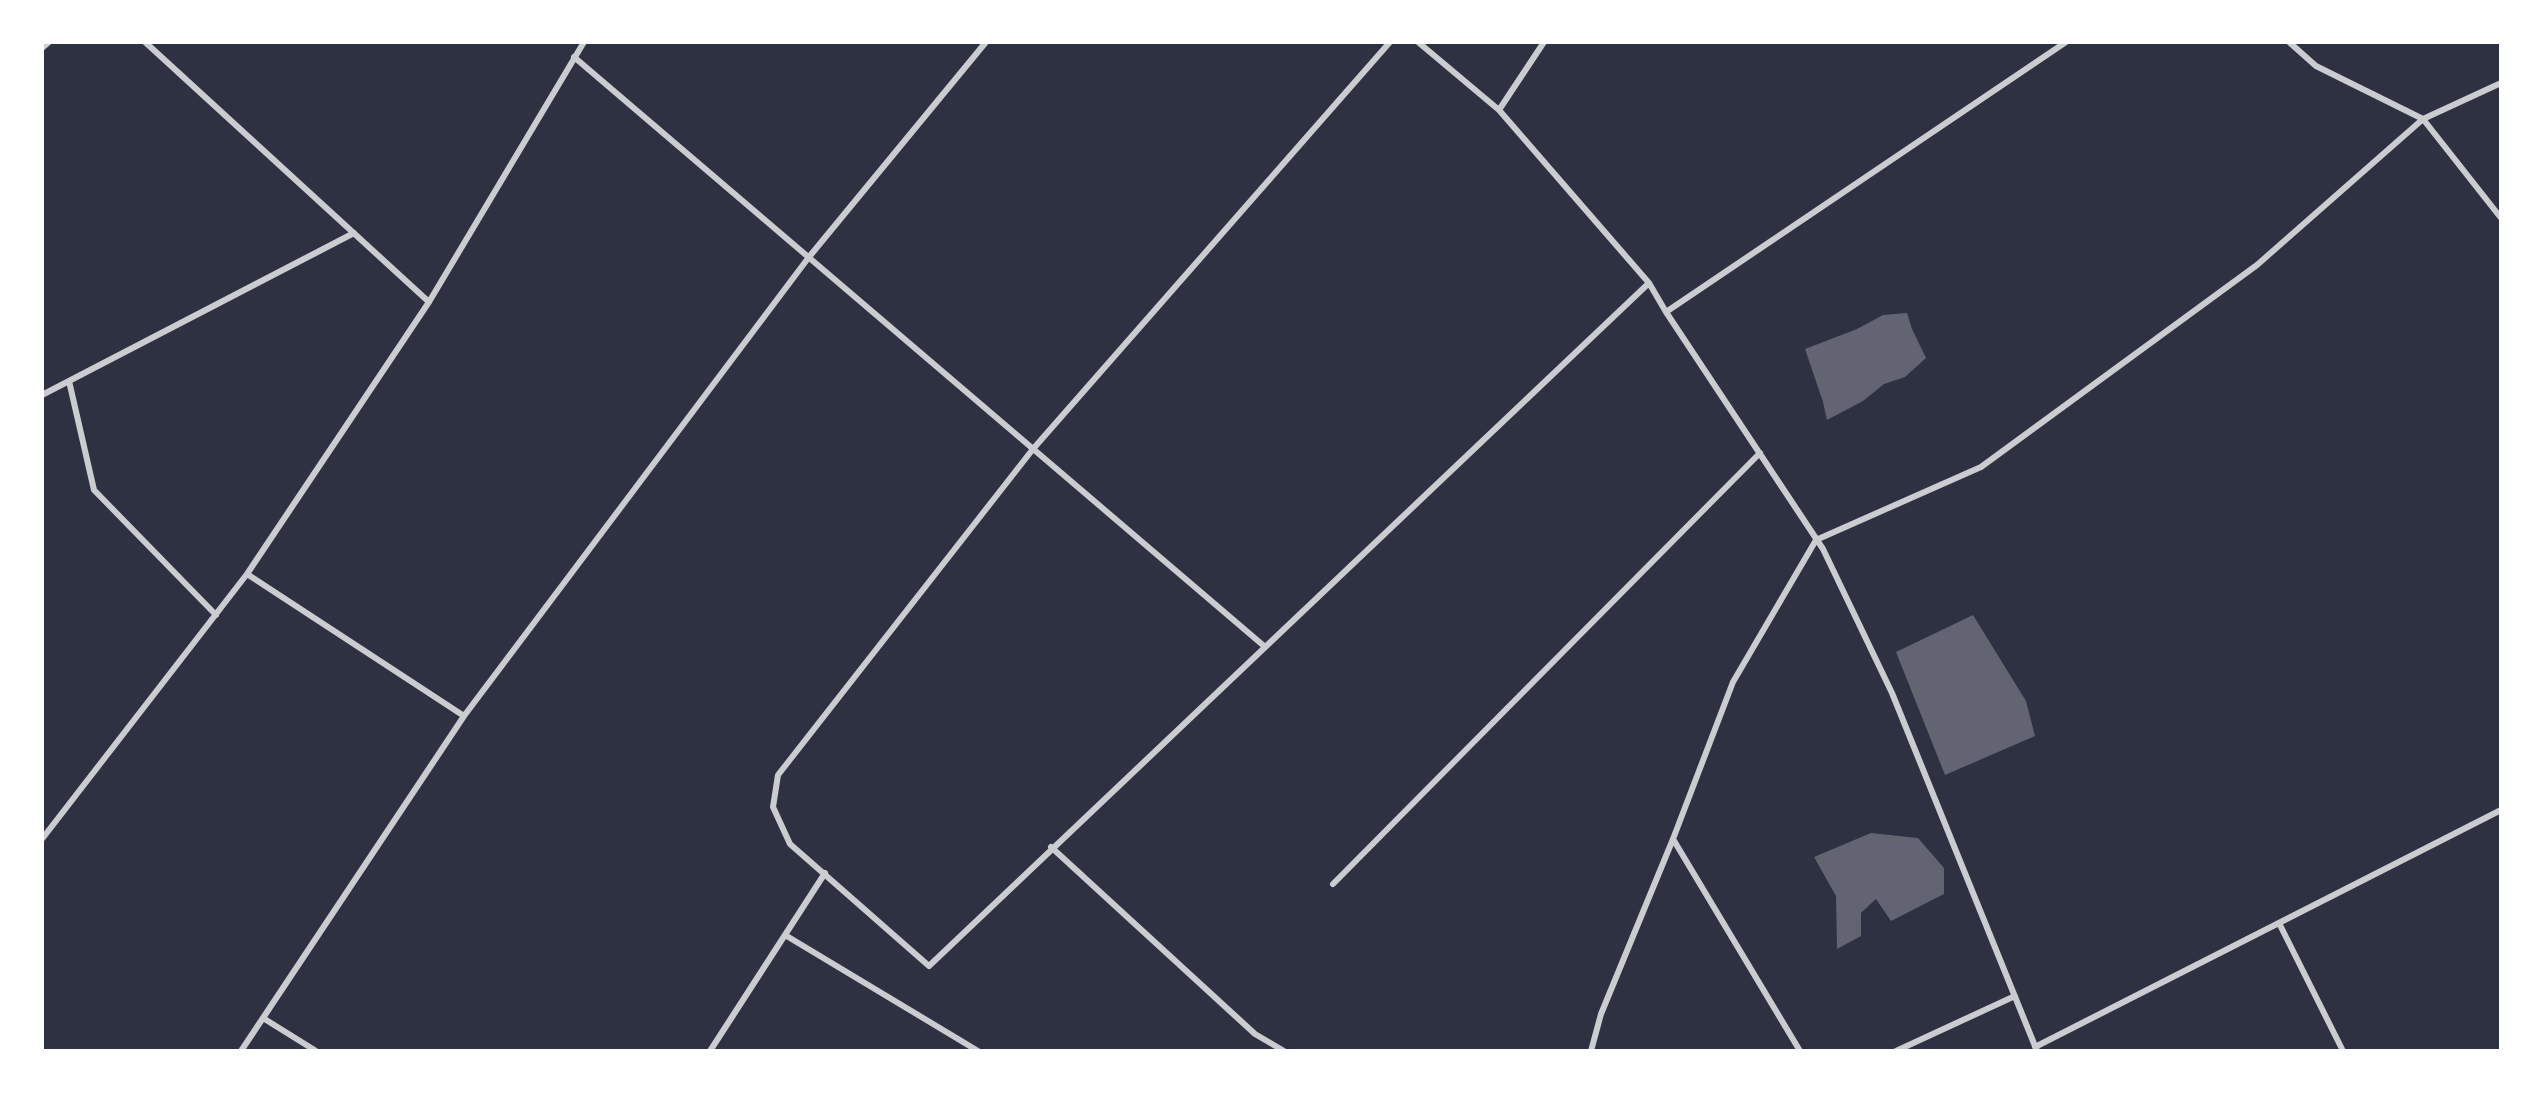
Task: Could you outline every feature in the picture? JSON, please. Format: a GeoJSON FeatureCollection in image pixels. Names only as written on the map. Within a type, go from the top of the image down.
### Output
{"type":"FeatureCollection","features":[{"type":"Feature","properties":{"kind":"street"},"geometry":{"type":"LineString","coordinates":[[42,48],[49,42]]}},
{"type":"Feature","properties":{"kind":"street"},"geometry":{"type":"LineString","coordinates":[[145,42],[429,302]]}},
{"type":"Feature","properties":{"kind":"street"},"geometry":{"type":"LineString","coordinates":[[42,839],[247,574],[429,302],[584,42]]}},
{"type":"Feature","properties":{"kind":"street"},"geometry":{"type":"LineString","coordinates":[[241,1051],[464,716],[809,257],[986,42]]}},
{"type":"Feature","properties":{"kind":"street"},"geometry":{"type":"LineString","coordinates":[[1390,42],[1033,449],[778,774],[773,807],[790,844],[929,966],[1051,847],[1649,283]]}},
{"type":"Feature","properties":{"kind":"street"},"geometry":{"type":"LineString","coordinates":[[1418,42],[1499,110],[1649,283],[1823,549],[1892,693],[2036,1049],[2501,810]]}},
{"type":"Feature","properties":{"kind":"street"},"geometry":{"type":"LineString","coordinates":[[1499,110],[1544,42]]}},
{"type":"Feature","properties":{"kind":"street"},"geometry":{"type":"LineString","coordinates":[[1666,312],[2066,42]]}},
{"type":"Feature","properties":{"kind":"street"},"geometry":{"type":"LineString","coordinates":[[2289,42],[2316,66],[2423,119],[2501,218]]}},
{"type":"Feature","properties":{"kind":"street"},"geometry":{"type":"LineString","coordinates":[[574,57],[1264,646]]}},
{"type":"Feature","properties":{"kind":"street"},"geometry":{"type":"LineString","coordinates":[[1592,1051],[1601,1014],[1673,839],[1733,682],[1816,540],[1982,467],[2257,264],[2423,119],[2501,82]]}},
{"type":"Feature","properties":{"kind":"street"},"geometry":{"type":"LineString","coordinates":[[42,395],[354,233]]}},
{"type":"Feature","properties":{"kind":"street"},"geometry":{"type":"LineString","coordinates":[[69,381],[94,490],[216,615]]}},
{"type":"Feature","properties":{"kind":"street"},"geometry":{"type":"LineString","coordinates":[[1333,884],[1760,453]]}},
{"type":"Feature","properties":{"kind":"street"},"geometry":{"type":"LineString","coordinates":[[247,574],[464,716]]}},
{"type":"Feature","properties":{"kind":"street"},"geometry":{"type":"LineString","coordinates":[[1673,839],[1800,1051]]}},
{"type":"Feature","properties":{"kind":"street"},"geometry":{"type":"LineString","coordinates":[[1051,847],[1255,1034],[1284,1051]]}},
{"type":"Feature","properties":{"kind":"street"},"geometry":{"type":"LineString","coordinates":[[710,1051],[825,873]]}},
{"type":"Feature","properties":{"kind":"street"},"geometry":{"type":"LineString","coordinates":[[2279,923],[2343,1051]]}},
{"type":"Feature","properties":{"kind":"street"},"geometry":{"type":"LineString","coordinates":[[785,934],[978,1051]]}},
{"type":"Feature","properties":{"kind":"street"},"geometry":{"type":"LineString","coordinates":[[1896,1051],[2015,996]]}},
{"type":"Feature","properties":{"kind":"street"},"geometry":{"type":"LineString","coordinates":[[263,1018],[316,1051]]}},
{"type":"Feature","properties":{"kind":"building"},"geometry":{"type":"Polygon","coordinates":[[[1907,313],[1926,358],[1905,377],[1884,384],[1863,401],[1827,420],[1805,349],[1857,329],[1883,315],[1907,313]]]}},
{"type":"Feature","properties":{"kind":"building"},"geometry":{"type":"Polygon","coordinates":[[[1973,615],[2026,701],[2035,736],[1945,775],[1896,652],[1973,615]]]}},
{"type":"Feature","properties":{"kind":"building"},"geometry":{"type":"Polygon","coordinates":[[[1871,833],[1918,838],[1944,868],[1944,894],[1891,921],[1876,899],[1861,913],[1861,936],[1837,949],[1836,896],[1814,857],[1871,833]]]}}]}
